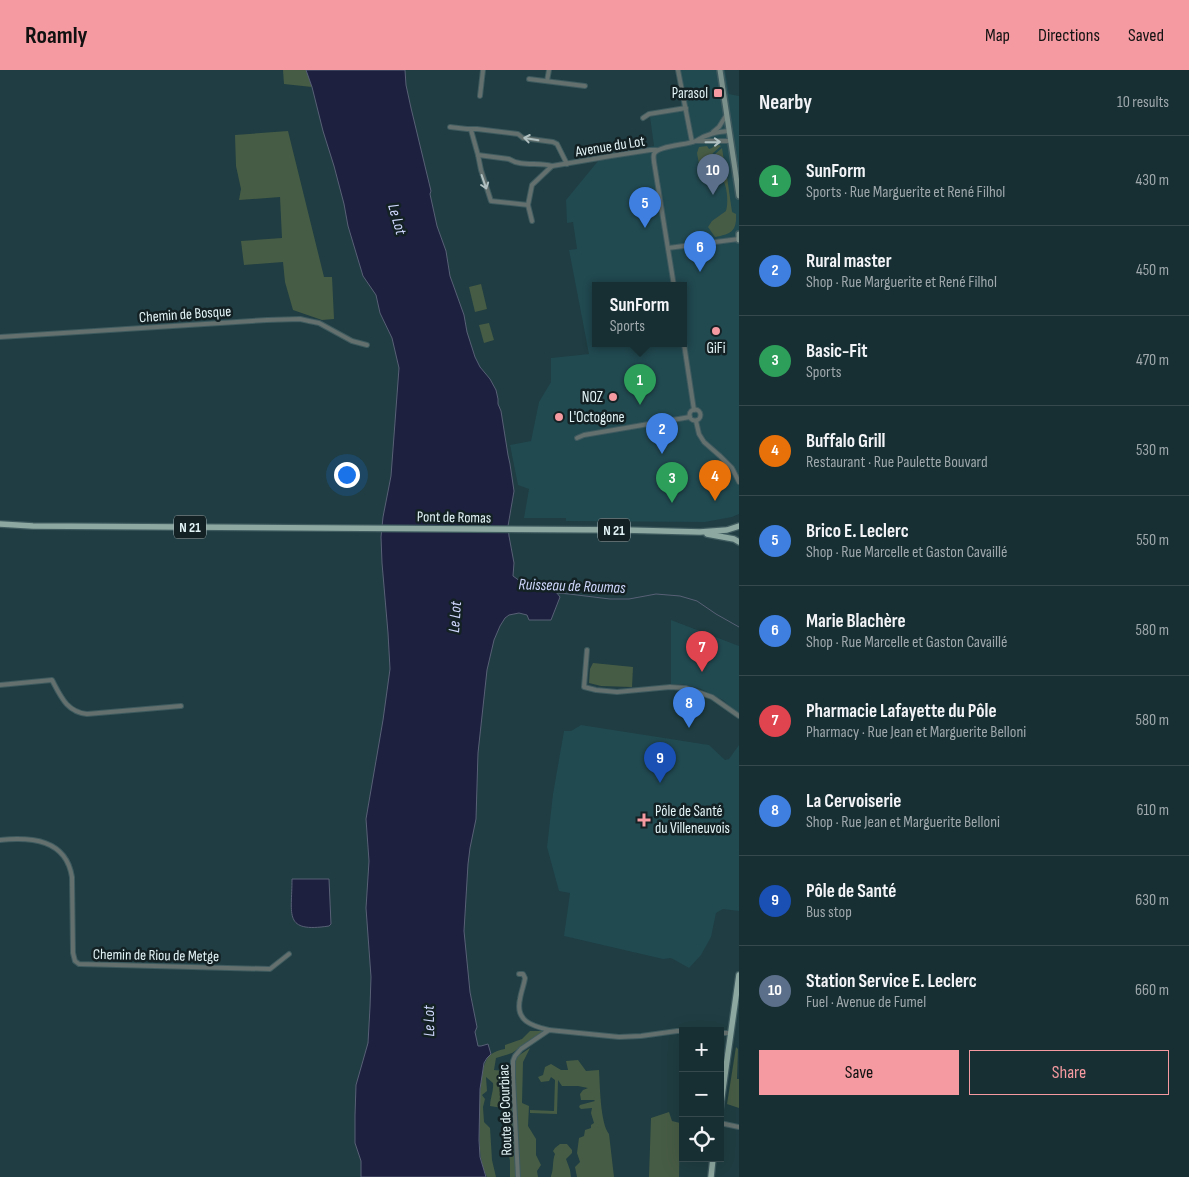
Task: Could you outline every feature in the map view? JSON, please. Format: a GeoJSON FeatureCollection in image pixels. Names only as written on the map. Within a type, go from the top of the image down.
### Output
{"type":"FeatureCollection","features":[{"type":"Feature","properties":{"kind":"main road"},"geometry":{"type":"LineString","coordinates":[[720,70],[739,196]]}},
{"type":"Feature","properties":{"kind":"main road"},"geometry":{"type":"LineString","coordinates":[[739,234],[739,240]]}},
{"type":"Feature","properties":{"kind":"main road","name":"Pont de Romas"},"geometry":{"type":"LineString","coordinates":[[0,524],[33,526],[700,532]]}},
{"type":"Feature","properties":{"kind":"main road","name":"N 21"},"geometry":{"type":"LineString","coordinates":[[700,532],[727,530],[739,526]]}},
{"type":"Feature","properties":{"kind":"main road","name":"N 21"},"geometry":{"type":"LineString","coordinates":[[700,532],[734,539],[739,542]]}},
{"type":"Feature","properties":{"kind":"main road"},"geometry":{"type":"LineString","coordinates":[[724,1082],[739,975]]}},
{"type":"Feature","properties":{"kind":"main road"},"geometry":{"type":"LineString","coordinates":[[711,1177],[713,1162]]}},
{"type":"Feature","properties":{"kind":"street"},"geometry":{"type":"LineString","coordinates":[[480,96],[483,70]]}},
{"type":"Feature","properties":{"kind":"street"},"geometry":{"type":"LineString","coordinates":[[547,81],[549,70]]}},
{"type":"Feature","properties":{"kind":"street"},"geometry":{"type":"LineString","coordinates":[[678,70],[694,142]]}},
{"type":"Feature","properties":{"kind":"street"},"geometry":{"type":"LineString","coordinates":[[529,79],[585,86]]}},
{"type":"Feature","properties":{"kind":"street"},"geometry":{"type":"LineString","coordinates":[[643,118],[649,114],[686,108]]}},
{"type":"Feature","properties":{"kind":"street"},"geometry":{"type":"LineString","coordinates":[[712,133],[719,127],[727,114]]}},
{"type":"Feature","properties":{"kind":"street","name":"Avenue du Lot"},"geometry":{"type":"LineString","coordinates":[[450,127],[518,134],[523,138],[553,142],[567,164]]}},
{"type":"Feature","properties":{"kind":"street"},"geometry":{"type":"LineString","coordinates":[[471,130],[480,170],[491,201],[528,205]]}},
{"type":"Feature","properties":{"kind":"street"},"geometry":{"type":"LineString","coordinates":[[694,142],[702,136],[729,131]]}},
{"type":"Feature","properties":{"kind":"street"},"geometry":{"type":"LineString","coordinates":[[694,142],[731,142]]}},
{"type":"Feature","properties":{"kind":"street","name":"Avenue du Lot"},"geometry":{"type":"LineString","coordinates":[[478,155],[509,159],[513,162],[552,166],[657,150],[694,142]]}},
{"type":"Feature","properties":{"kind":"street"},"geometry":{"type":"LineString","coordinates":[[657,150],[654,154],[654,162],[673,282]]}},
{"type":"Feature","properties":{"kind":"street"},"geometry":{"type":"LineString","coordinates":[[532,221],[528,205],[532,185],[552,166]]}},
{"type":"Feature","properties":{"kind":"street"},"geometry":{"type":"LineString","coordinates":[[668,248],[739,240]]}},
{"type":"Feature","properties":{"kind":"street","name":"Chemin de Bosque"},"geometry":{"type":"LineString","coordinates":[[0,337],[300,319],[319,323],[352,341],[367,345]]}},
{"type":"Feature","properties":{"kind":"street"},"geometry":{"type":"LineString","coordinates":[[684,347],[694,410],[691,412],[690,417]]}},
{"type":"Feature","properties":{"kind":"street"},"geometry":{"type":"LineString","coordinates":[[694,410],[700,411],[701,415],[699,420],[696,421]]}},
{"type":"Feature","properties":{"kind":"street"},"geometry":{"type":"LineString","coordinates":[[577,438],[584,435],[690,417],[696,421],[699,434],[704,442],[732,468],[739,482]]}},
{"type":"Feature","properties":{"kind":"street"},"geometry":{"type":"LineString","coordinates":[[586,650],[584,687],[617,692],[670,687],[686,688],[712,697],[739,716]]}},
{"type":"Feature","properties":{"kind":"street"},"geometry":{"type":"LineString","coordinates":[[0,685],[52,680],[69,708],[78,713],[88,714],[181,706]]}},
{"type":"Feature","properties":{"kind":"street","name":"Chemin de Riou de Metge"},"geometry":{"type":"LineString","coordinates":[[0,840],[28,839],[45,843],[59,851],[67,859],[72,877],[73,954],[75,961],[79,964],[270,969],[289,954]]}},
{"type":"Feature","properties":{"kind":"street"},"geometry":{"type":"LineString","coordinates":[[519,974],[523,974],[525,978],[519,1004],[522,1015],[533,1026],[549,1030],[619,1038],[679,1031]]}},
{"type":"Feature","properties":{"kind":"street","name":"Route de Courbiac"},"geometry":{"type":"LineString","coordinates":[[518,1177],[513,1061],[521,1049],[549,1030]]}},
{"type":"Feature","properties":{"kind":"street"},"geometry":{"type":"LineString","coordinates":[[724,1033],[731,1033]]}},
{"type":"Feature","properties":{"kind":"street"},"geometry":{"type":"LineString","coordinates":[[724,1123],[739,1127]]}},
{"type":"Feature","properties":{"kind":"shaded area"},"geometry":{"type":"Polygon","coordinates":[[[676,70],[725,70],[729,94],[739,96],[739,514],[705,522],[566,521],[566,518],[524,518],[529,489],[518,485],[510,445],[531,441],[539,402],[551,382],[551,358],[589,354],[569,250],[577,249],[573,222],[567,223],[566,200],[603,155],[654,146],[650,117],[682,111],[676,70]]]}},
{"type":"Feature","properties":{"kind":"shaded area"},"geometry":{"type":"Polygon","coordinates":[[[671,620],[739,646],[739,713],[723,700],[701,689],[682,684],[671,684],[671,620]]]}},
{"type":"Feature","properties":{"kind":"shaded area","name":"Pôle de Santé du Villeneuvois"},"geometry":{"type":"Polygon","coordinates":[[[581,725],[709,745],[725,760],[729,759],[739,745],[739,911],[723,909],[716,913],[711,937],[701,955],[689,968],[671,958],[663,959],[564,936],[570,893],[559,891],[547,847],[553,794],[564,731],[571,731],[581,725]]]}},
{"type":"Feature","properties":{"kind":"green space"},"geometry":{"type":"Polygon","coordinates":[[[283,70],[306,70],[312,87],[284,84],[283,70]]]}},
{"type":"Feature","properties":{"kind":"green space"},"geometry":{"type":"Polygon","coordinates":[[[288,131],[324,277],[332,277],[334,319],[322,320],[293,310],[285,282],[283,262],[244,265],[241,241],[282,238],[280,197],[239,200],[241,189],[236,166],[235,135],[288,131]]]}},
{"type":"Feature","properties":{"kind":"green space"},"geometry":{"type":"Polygon","coordinates":[[[707,146],[709,149],[721,146],[713,153],[710,159],[704,160],[699,164],[697,153],[699,147],[707,146]]]}},
{"type":"Feature","properties":{"kind":"green space"},"geometry":{"type":"Polygon","coordinates":[[[722,148],[726,174],[711,160],[722,148]]]}},
{"type":"Feature","properties":{"kind":"green space"},"geometry":{"type":"Polygon","coordinates":[[[708,161],[727,177],[732,212],[736,214],[735,225],[732,231],[715,237],[708,227],[712,221],[726,211],[727,192],[720,176],[713,173],[699,173],[699,165],[708,161]]]}},
{"type":"Feature","properties":{"kind":"green space"},"geometry":{"type":"Polygon","coordinates":[[[481,284],[487,309],[475,312],[469,287],[481,284]]]}},
{"type":"Feature","properties":{"kind":"green space"},"geometry":{"type":"Polygon","coordinates":[[[489,323],[494,340],[484,343],[479,325],[489,323]]]}},
{"type":"Feature","properties":{"kind":"green space"},"geometry":{"type":"Polygon","coordinates":[[[593,663],[633,667],[632,687],[601,686],[589,683],[590,669],[593,663]]]}},
{"type":"Feature","properties":{"kind":"green space"},"geometry":{"type":"Polygon","coordinates":[[[530,1031],[544,1031],[512,1053],[496,1058],[494,1070],[506,1071],[518,1056],[530,1048],[523,1062],[522,1103],[529,1106],[528,1126],[536,1139],[536,1155],[541,1165],[537,1171],[538,1177],[510,1177],[507,1145],[509,1128],[502,1123],[502,1108],[490,1106],[493,1083],[486,1077],[487,1091],[482,1095],[485,1099],[483,1107],[484,1122],[490,1128],[492,1160],[496,1177],[487,1177],[481,1161],[479,1137],[479,1108],[483,1069],[487,1058],[491,1054],[505,1049],[505,1045],[522,1039],[530,1031]]]}},
{"type":"Feature","properties":{"kind":"green space"},"geometry":{"type":"Polygon","coordinates":[[[736,1047],[738,1049],[737,1079],[739,1079],[739,1108],[727,1104],[736,1047]]]}},
{"type":"Feature","properties":{"kind":"green space"},"geometry":{"type":"Polygon","coordinates":[[[578,1060],[586,1071],[599,1070],[602,1113],[609,1134],[614,1177],[577,1177],[575,1167],[580,1162],[577,1153],[579,1138],[584,1136],[585,1130],[591,1128],[591,1125],[594,1123],[591,1113],[592,1108],[581,1109],[579,1107],[580,1105],[595,1101],[581,1100],[580,1094],[588,1088],[562,1086],[558,1080],[557,1114],[530,1113],[530,1110],[554,1111],[555,1080],[551,1077],[549,1081],[541,1082],[538,1077],[543,1075],[545,1067],[551,1064],[561,1070],[568,1070],[566,1061],[578,1060]]]}},
{"type":"Feature","properties":{"kind":"green space"},"geometry":{"type":"Polygon","coordinates":[[[669,1112],[672,1121],[679,1123],[679,1177],[649,1177],[651,1118],[669,1112]]]}},
{"type":"Feature","properties":{"kind":"green space"},"geometry":{"type":"Polygon","coordinates":[[[560,1144],[567,1144],[572,1150],[572,1153],[566,1159],[571,1177],[551,1177],[555,1154],[553,1151],[560,1144]]]}},
{"type":"Feature","properties":{"kind":"water","name":"Le Lot"},"geometry":{"type":"Polygon","coordinates":[[[306,70],[405,70],[411,108],[431,191],[437,226],[446,251],[450,276],[464,315],[475,357],[496,390],[501,411],[514,491],[508,526],[514,563],[513,576],[524,584],[553,588],[560,597],[551,620],[529,620],[527,615],[519,613],[505,618],[494,640],[487,670],[478,753],[476,819],[468,864],[464,931],[478,1046],[488,1044],[491,1054],[484,1063],[480,1089],[480,1157],[486,1177],[361,1177],[361,1161],[355,1143],[356,1085],[368,1043],[370,1007],[371,977],[366,908],[369,861],[366,819],[390,669],[381,537],[391,476],[399,368],[392,338],[380,313],[376,295],[363,276],[306,70]]]}},
{"type":"Feature","properties":{"kind":"water"},"geometry":{"type":"Polygon","coordinates":[[[292,879],[329,879],[331,924],[329,926],[304,927],[297,924],[293,919],[291,903],[292,879]]]}},
{"type":"Feature","properties":{"kind":"waterway","name":"Ruisseau de Roumas"},"geometry":{"type":"LineString","coordinates":[[557,593],[610,599],[629,599],[656,594],[680,596],[697,601],[739,627]]}},
{"type":"Feature","properties":{"kind":"place","name":"Parasol"},"geometry":{"type":"Point","coordinates":[718,93]}},
{"type":"Feature","properties":{"kind":"place","name":"Station Service E. Leclerc"},"geometry":{"type":"Point","coordinates":[713,195]}},
{"type":"Feature","properties":{"kind":"place","name":"Brico E. Leclerc"},"geometry":{"type":"Point","coordinates":[645,228]}},
{"type":"Feature","properties":{"kind":"place","name":"Marie Blachère"},"geometry":{"type":"Point","coordinates":[700,272]}},
{"type":"Feature","properties":{"kind":"place","name":"GiFi"},"geometry":{"type":"Point","coordinates":[716,331]}},
{"type":"Feature","properties":{"kind":"place","name":"NOZ"},"geometry":{"type":"Point","coordinates":[613,397]}},
{"type":"Feature","properties":{"kind":"place","name":"SunForm"},"geometry":{"type":"Point","coordinates":[640,405]}},
{"type":"Feature","properties":{"kind":"place","name":"L'Octogone"},"geometry":{"type":"Point","coordinates":[559,417]}},
{"type":"Feature","properties":{"kind":"place","name":"Rural master"},"geometry":{"type":"Point","coordinates":[662,454]}},
{"type":"Feature","properties":{"kind":"place","name":"Buffalo Grill"},"geometry":{"type":"Point","coordinates":[715,501]}},
{"type":"Feature","properties":{"kind":"place","name":"Basic-Fit"},"geometry":{"type":"Point","coordinates":[672,503]}},
{"type":"Feature","properties":{"kind":"place","name":"Pharmacie Lafayette du Pôle"},"geometry":{"type":"Point","coordinates":[702,672]}},
{"type":"Feature","properties":{"kind":"place","name":"La Cervoiserie"},"geometry":{"type":"Point","coordinates":[689,728]}},
{"type":"Feature","properties":{"kind":"place","name":"Pôle de Santé"},"geometry":{"type":"Point","coordinates":[660,783]}},
{"type":"Feature","properties":{"kind":"place","name":"Pôle de Santé du Villeneuvois"},"geometry":{"type":"Point","coordinates":[644,820]}}]}
